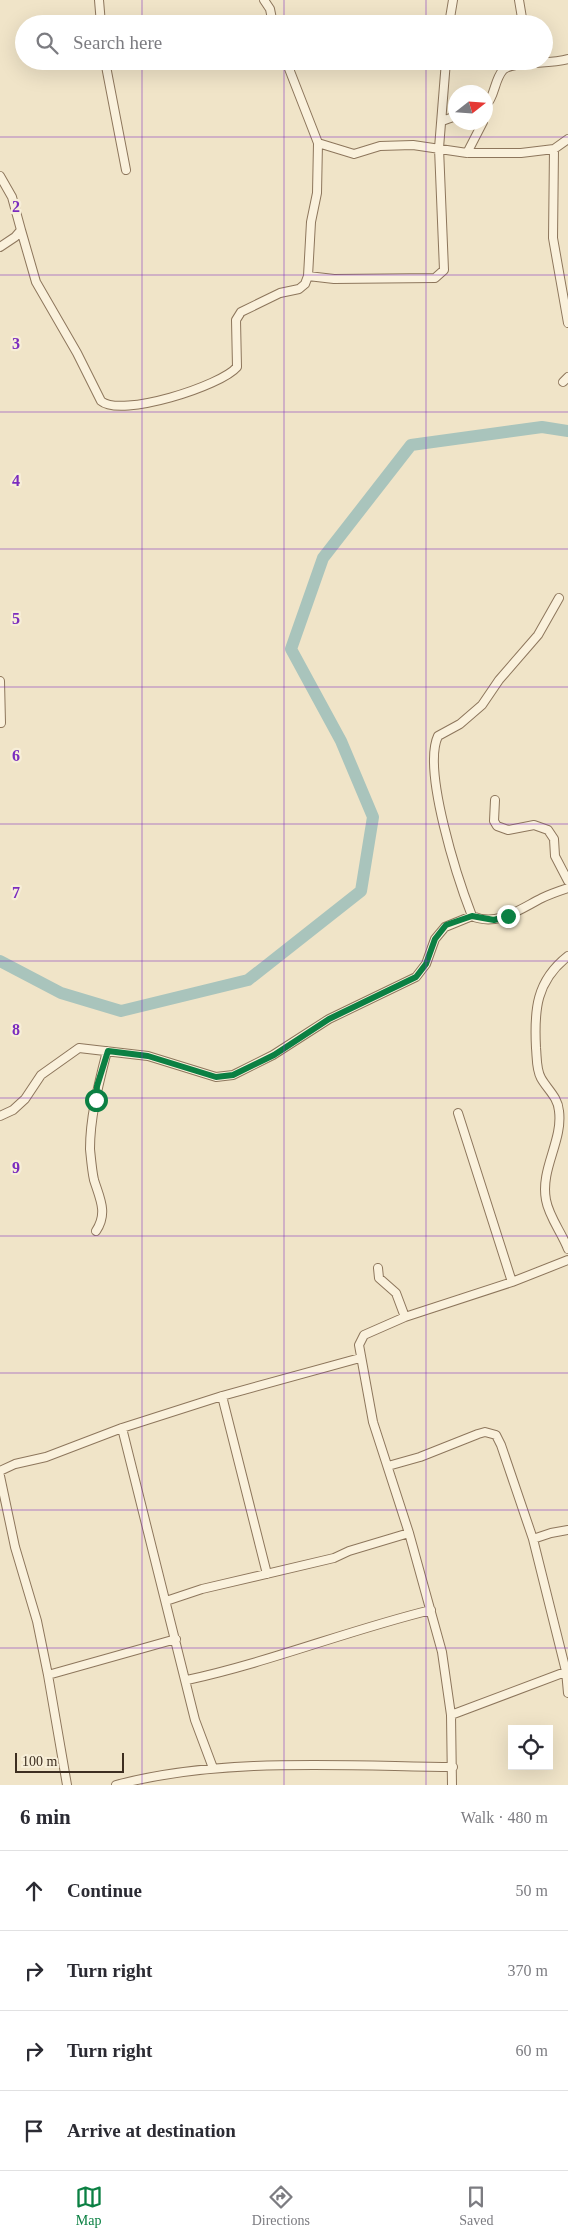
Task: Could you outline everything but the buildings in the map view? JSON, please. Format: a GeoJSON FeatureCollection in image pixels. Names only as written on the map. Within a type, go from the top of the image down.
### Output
{"type":"FeatureCollection","features":[{"type":"Feature","properties":{"kind":"street"},"geometry":{"type":"LineString","coordinates":[[99,0],[100,15]]}},
{"type":"Feature","properties":{"kind":"street"},"geometry":{"type":"LineString","coordinates":[[264,0],[272,15]]}},
{"type":"Feature","properties":{"kind":"street"},"geometry":{"type":"LineString","coordinates":[[450,15],[453,0]]}},
{"type":"Feature","properties":{"kind":"street"},"geometry":{"type":"LineString","coordinates":[[519,0],[522,15]]}},
{"type":"Feature","properties":{"kind":"street"},"geometry":{"type":"LineString","coordinates":[[553,63],[568,59]]}},
{"type":"Feature","properties":{"kind":"street"},"geometry":{"type":"LineString","coordinates":[[107,70],[126,170]]}},
{"type":"Feature","properties":{"kind":"street"},"geometry":{"type":"LineString","coordinates":[[0,176],[12,197],[36,282],[77,353],[101,401],[111,406],[125,406],[181,394],[204,386],[232,372],[237,366],[236,320],[240,312],[280,293],[298,289],[305,284],[308,276],[311,222],[317,184],[318,143],[290,70]]}},
{"type":"Feature","properties":{"kind":"street"},"geometry":{"type":"LineString","coordinates":[[308,276],[334,279],[434,278],[440,275],[445,267],[439,148],[445,70]]}},
{"type":"Feature","properties":{"kind":"street"},"geometry":{"type":"LineString","coordinates":[[493,89],[497,79],[504,70]]}},
{"type":"Feature","properties":{"kind":"street"},"geometry":{"type":"LineString","coordinates":[[442,121],[448,119]]}},
{"type":"Feature","properties":{"kind":"street"},"geometry":{"type":"LineString","coordinates":[[467,153],[479,130]]}},
{"type":"Feature","properties":{"kind":"street"},"geometry":{"type":"LineString","coordinates":[[318,143],[354,154],[380,146],[413,145],[467,153],[521,153],[554,149],[568,139]]}},
{"type":"Feature","properties":{"kind":"street"},"geometry":{"type":"LineString","coordinates":[[554,149],[553,238],[568,323]]}},
{"type":"Feature","properties":{"kind":"street"},"geometry":{"type":"LineString","coordinates":[[0,248],[21,230]]}},
{"type":"Feature","properties":{"kind":"street"},"geometry":{"type":"LineString","coordinates":[[472,916],[462,889],[442,817],[434,756],[437,740],[440,734],[457,727],[482,704],[499,680],[538,635],[559,598]]}},
{"type":"Feature","properties":{"kind":"street"},"geometry":{"type":"LineString","coordinates":[[0,682],[1,723]]}},
{"type":"Feature","properties":{"kind":"street"},"geometry":{"type":"LineString","coordinates":[[494,800],[494,821],[497,826],[508,830],[534,825],[543,827],[552,834],[554,854],[568,881]]}},
{"type":"Feature","properties":{"kind":"street"},"geometry":{"type":"LineString","coordinates":[[0,1116],[13,1110],[26,1099],[41,1075],[80,1048],[157,1058],[216,1077],[233,1075],[274,1055],[329,1019],[416,977],[426,964],[435,939],[445,927],[472,916],[494,920],[508,916],[545,897],[568,888]]}},
{"type":"Feature","properties":{"kind":"street"},"geometry":{"type":"LineString","coordinates":[[568,956],[560,962],[544,982],[539,997],[535,1022],[537,1062],[540,1077],[554,1096],[559,1109],[560,1121],[547,1166],[546,1201],[568,1248]]}},
{"type":"Feature","properties":{"kind":"street"},"geometry":{"type":"LineString","coordinates":[[96,1231],[101,1223],[103,1212],[94,1179],[90,1149],[97,1086],[108,1051]]}},
{"type":"Feature","properties":{"kind":"street"},"geometry":{"type":"LineString","coordinates":[[458,1113],[512,1282]]}},
{"type":"Feature","properties":{"kind":"street"},"geometry":{"type":"LineString","coordinates":[[452,1785],[451,1715],[442,1652],[409,1533],[373,1422],[359,1345],[364,1335],[405,1317],[512,1282],[568,1260]]}},
{"type":"Feature","properties":{"kind":"street"},"geometry":{"type":"LineString","coordinates":[[378,1268],[380,1278],[396,1293],[405,1317]]}},
{"type":"Feature","properties":{"kind":"street"},"geometry":{"type":"LineString","coordinates":[[0,1470],[15,1464],[46,1458],[122,1428],[222,1396],[360,1358]]}},
{"type":"Feature","properties":{"kind":"street"},"geometry":{"type":"LineString","coordinates":[[222,1396],[267,1574]]}},
{"type":"Feature","properties":{"kind":"street"},"geometry":{"type":"LineString","coordinates":[[122,1428],[187,1680],[195,1720],[213,1768]]}},
{"type":"Feature","properties":{"kind":"street"},"geometry":{"type":"LineString","coordinates":[[388,1466],[420,1457],[478,1434],[491,1433],[496,1435],[533,1539],[567,1671],[568,1692]]}},
{"type":"Feature","properties":{"kind":"street"},"geometry":{"type":"LineString","coordinates":[[0,1476],[15,1547],[37,1621],[66,1785]]}},
{"type":"Feature","properties":{"kind":"street"},"geometry":{"type":"LineString","coordinates":[[533,1539],[568,1530]]}},
{"type":"Feature","properties":{"kind":"street"},"geometry":{"type":"LineString","coordinates":[[166,1601],[202,1589],[334,1558],[373,1543],[409,1533]]}},
{"type":"Feature","properties":{"kind":"street"},"geometry":{"type":"LineString","coordinates":[[187,1680],[278,1657],[391,1619],[431,1610]]}},
{"type":"Feature","properties":{"kind":"street"},"geometry":{"type":"LineString","coordinates":[[48,1675],[176,1639]]}},
{"type":"Feature","properties":{"kind":"street"},"geometry":{"type":"LineString","coordinates":[[451,1715],[567,1671]]}},
{"type":"Feature","properties":{"kind":"street"},"geometry":{"type":"LineString","coordinates":[[116,1785],[172,1773],[213,1768],[326,1766],[452,1767]]}},
{"type":"Feature","properties":{"kind":"waterway"},"geometry":{"type":"LineString","coordinates":[[0,961],[61,993],[121,1011],[248,980],[361,891],[373,817],[341,741],[291,649],[323,558],[411,445],[542,427],[568,431]]}},
{"type":"Feature","properties":{"kind":"route"},"geometry":{"type":"LineString","coordinates":[[96,1100],[97,1086],[108,1051],[165,1060],[207,1076],[233,1075],[274,1055],[329,1019],[416,977],[426,964],[435,939],[446,925],[472,916],[494,920],[508,916]]}}]}
